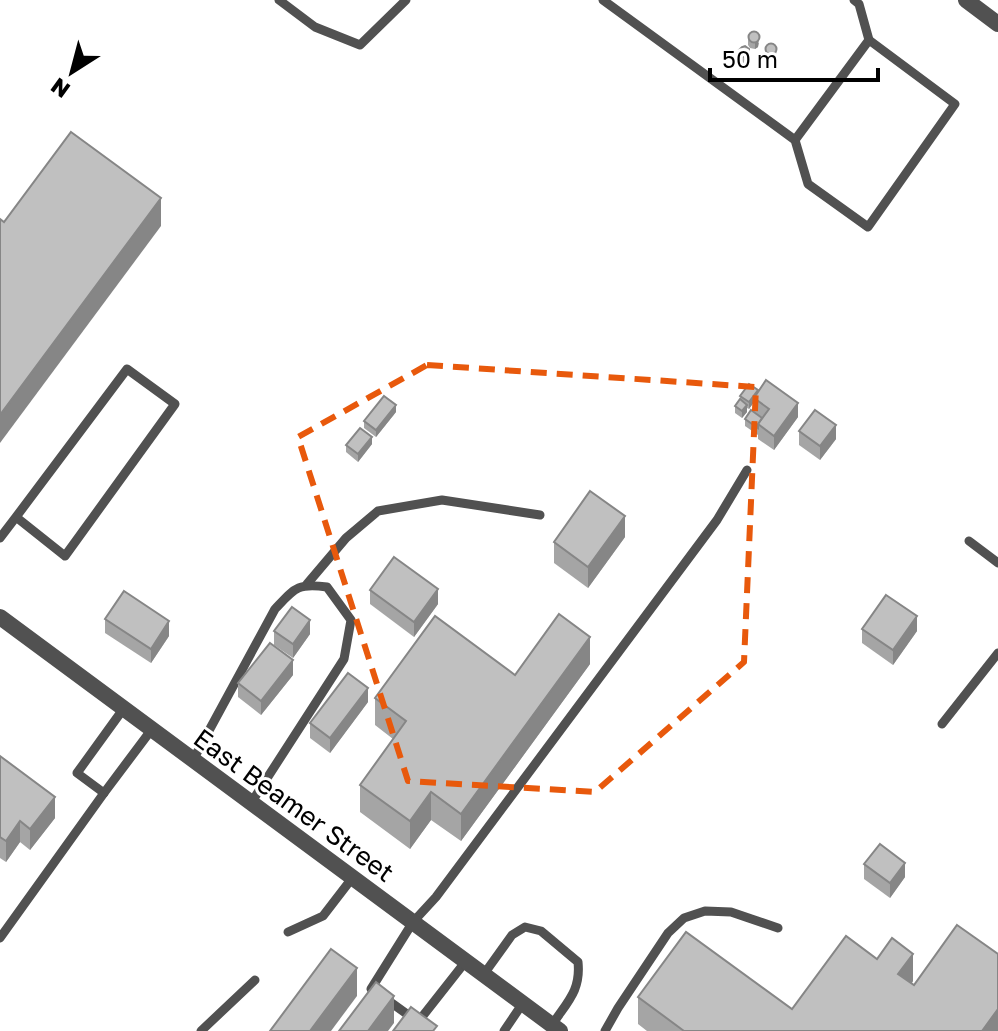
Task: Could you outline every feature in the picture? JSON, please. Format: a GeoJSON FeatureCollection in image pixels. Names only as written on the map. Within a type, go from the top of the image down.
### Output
{"type":"FeatureCollection","features":[{"type":"Feature","properties":{"kind":"street"},"geometry":{"type":"LineString","coordinates":[[966,0],[998,24]]}},
{"type":"Feature","properties":{"kind":"street","name":"East Beamer Street"},"geometry":{"type":"LineString","coordinates":[[0,617],[556,1028]]}},
{"type":"Feature","properties":{"kind":"lane"},"geometry":{"type":"LineString","coordinates":[[279,0],[315,27],[360,45],[406,0]]}},
{"type":"Feature","properties":{"kind":"lane"},"geometry":{"type":"LineString","coordinates":[[603,0],[795,140],[808,184],[868,227],[955,104],[869,40],[859,4],[854,0]]}},
{"type":"Feature","properties":{"kind":"lane"},"geometry":{"type":"LineString","coordinates":[[795,140],[869,40]]}},
{"type":"Feature","properties":{"kind":"lane"},"geometry":{"type":"LineString","coordinates":[[0,538],[127,369],[175,404],[65,556],[16,517]]}},
{"type":"Feature","properties":{"kind":"lane"},"geometry":{"type":"LineString","coordinates":[[371,989],[413,922],[436,897],[717,520],[747,470]]}},
{"type":"Feature","properties":{"kind":"lane"},"geometry":{"type":"LineString","coordinates":[[193,760],[275,609],[293,591],[307,584],[346,538],[378,511],[442,500],[540,515]]}},
{"type":"Feature","properties":{"kind":"lane"},"geometry":{"type":"LineString","coordinates":[[969,541],[998,563]]}},
{"type":"Feature","properties":{"kind":"lane"},"geometry":{"type":"LineString","coordinates":[[251,803],[344,659],[351,620],[327,587],[307,584]]}},
{"type":"Feature","properties":{"kind":"lane"},"geometry":{"type":"LineString","coordinates":[[942,724],[998,653]]}},
{"type":"Feature","properties":{"kind":"lane"},"geometry":{"type":"LineString","coordinates":[[104,793],[77,773],[124,708]]}},
{"type":"Feature","properties":{"kind":"lane"},"geometry":{"type":"LineString","coordinates":[[0,938],[152,729]]}},
{"type":"Feature","properties":{"kind":"lane"},"geometry":{"type":"LineString","coordinates":[[288,932],[323,916],[353,877]]}},
{"type":"Feature","properties":{"kind":"lane"},"geometry":{"type":"LineString","coordinates":[[605,1031],[668,933],[684,918],[705,911],[731,912],[778,928]]}},
{"type":"Feature","properties":{"kind":"lane"},"geometry":{"type":"LineString","coordinates":[[484,974],[512,935],[525,927],[541,931],[578,962],[579,979],[556,1028]]}},
{"type":"Feature","properties":{"kind":"lane"},"geometry":{"type":"LineString","coordinates":[[418,1022],[466,961]]}},
{"type":"Feature","properties":{"kind":"lane"},"geometry":{"type":"LineString","coordinates":[[201,1031],[255,980]]}},
{"type":"Feature","properties":{"kind":"lane"},"geometry":{"type":"LineString","coordinates":[[360,981],[427,1031]]}},
{"type":"Feature","properties":{"kind":"lane"},"geometry":{"type":"LineString","coordinates":[[504,1031],[523,1003]]}},
{"type":"Feature","properties":{"kind":"highlighted area"},"geometry":{"type":"Polygon","coordinates":[[[427,365],[756,387],[744,662],[595,792],[408,781],[298,437],[427,365]]]}},
{"type":"Feature","properties":{"kind":"building"},"geometry":{"type":"Polygon","coordinates":[[[754,32],[759,37],[754,42],[749,37],[754,32]]]}},
{"type":"Feature","properties":{"kind":"building"},"geometry":{"type":"Polygon","coordinates":[[[771,44],[776,49],[771,54],[766,49],[771,44]]]}},
{"type":"Feature","properties":{"kind":"building"},"geometry":{"type":"Polygon","coordinates":[[[745,46],[749,53],[742,57],[739,50],[745,46]]]}},
{"type":"Feature","properties":{"kind":"building"},"geometry":{"type":"Polygon","coordinates":[[[71,132],[161,198],[0,415],[0,219],[4,222],[71,132]]]}},
{"type":"Feature","properties":{"kind":"building"},"geometry":{"type":"Polygon","coordinates":[[[766,380],[798,403],[774,436],[758,424],[769,409],[754,398],[766,380]]]}},
{"type":"Feature","properties":{"kind":"building"},"geometry":{"type":"Polygon","coordinates":[[[749,384],[758,390],[749,402],[740,396],[749,384]]]}},
{"type":"Feature","properties":{"kind":"building"},"geometry":{"type":"Polygon","coordinates":[[[384,396],[396,405],[376,430],[364,421],[384,396]]]}},
{"type":"Feature","properties":{"kind":"building"},"geometry":{"type":"Polygon","coordinates":[[[740,399],[747,405],[742,411],[735,406],[740,399]]]}},
{"type":"Feature","properties":{"kind":"building"},"geometry":{"type":"Polygon","coordinates":[[[751,410],[762,418],[758,428],[745,419],[751,410]]]}},
{"type":"Feature","properties":{"kind":"building"},"geometry":{"type":"Polygon","coordinates":[[[815,410],[836,425],[820,446],[799,431],[815,410]]]}},
{"type":"Feature","properties":{"kind":"building"},"geometry":{"type":"Polygon","coordinates":[[[360,428],[372,437],[358,454],[346,445],[360,428]]]}},
{"type":"Feature","properties":{"kind":"building"},"geometry":{"type":"Polygon","coordinates":[[[590,491],[625,516],[588,567],[554,542],[590,491]]]}},
{"type":"Feature","properties":{"kind":"building"},"geometry":{"type":"Polygon","coordinates":[[[394,557],[438,589],[414,622],[370,590],[394,557]]]}},
{"type":"Feature","properties":{"kind":"building"},"geometry":{"type":"Polygon","coordinates":[[[124,591],[169,621],[151,649],[105,619],[124,591]]]}},
{"type":"Feature","properties":{"kind":"building"},"geometry":{"type":"Polygon","coordinates":[[[886,595],[917,616],[893,650],[862,629],[886,595]]]}},
{"type":"Feature","properties":{"kind":"building"},"geometry":{"type":"Polygon","coordinates":[[[292,607],[310,620],[293,644],[274,631],[292,607]]]}},
{"type":"Feature","properties":{"kind":"building"},"geometry":{"type":"Polygon","coordinates":[[[559,614],[590,637],[461,814],[431,792],[410,821],[360,785],[406,721],[375,698],[435,616],[515,675],[559,614]]]}},
{"type":"Feature","properties":{"kind":"building"},"geometry":{"type":"Polygon","coordinates":[[[270,643],[293,660],[261,701],[238,683],[270,643]]]}},
{"type":"Feature","properties":{"kind":"building"},"geometry":{"type":"Polygon","coordinates":[[[348,673],[368,688],[330,738],[310,723],[348,673]]]}},
{"type":"Feature","properties":{"kind":"building"},"geometry":{"type":"Polygon","coordinates":[[[0,756],[55,797],[30,829],[20,821],[6,841],[0,837],[0,756]]]}},
{"type":"Feature","properties":{"kind":"building"},"geometry":{"type":"Polygon","coordinates":[[[880,844],[905,863],[890,883],[864,864],[880,844]]]}},
{"type":"Feature","properties":{"kind":"building"},"geometry":{"type":"Polygon","coordinates":[[[957,925],[998,954],[998,1009],[982,1031],[684,1031],[638,997],[686,932],[792,1009],[846,936],[877,959],[892,938],[913,954],[898,974],[914,985],[957,925]]]}},
{"type":"Feature","properties":{"kind":"building"},"geometry":{"type":"Polygon","coordinates":[[[331,949],[357,968],[310,1031],[270,1031],[331,949]]]}},
{"type":"Feature","properties":{"kind":"building"},"geometry":{"type":"Polygon","coordinates":[[[376,982],[394,996],[368,1031],[339,1031],[376,982]]]}},
{"type":"Feature","properties":{"kind":"building"},"geometry":{"type":"Polygon","coordinates":[[[411,1007],[437,1026],[433,1031],[393,1031],[411,1007]]]}}]}
